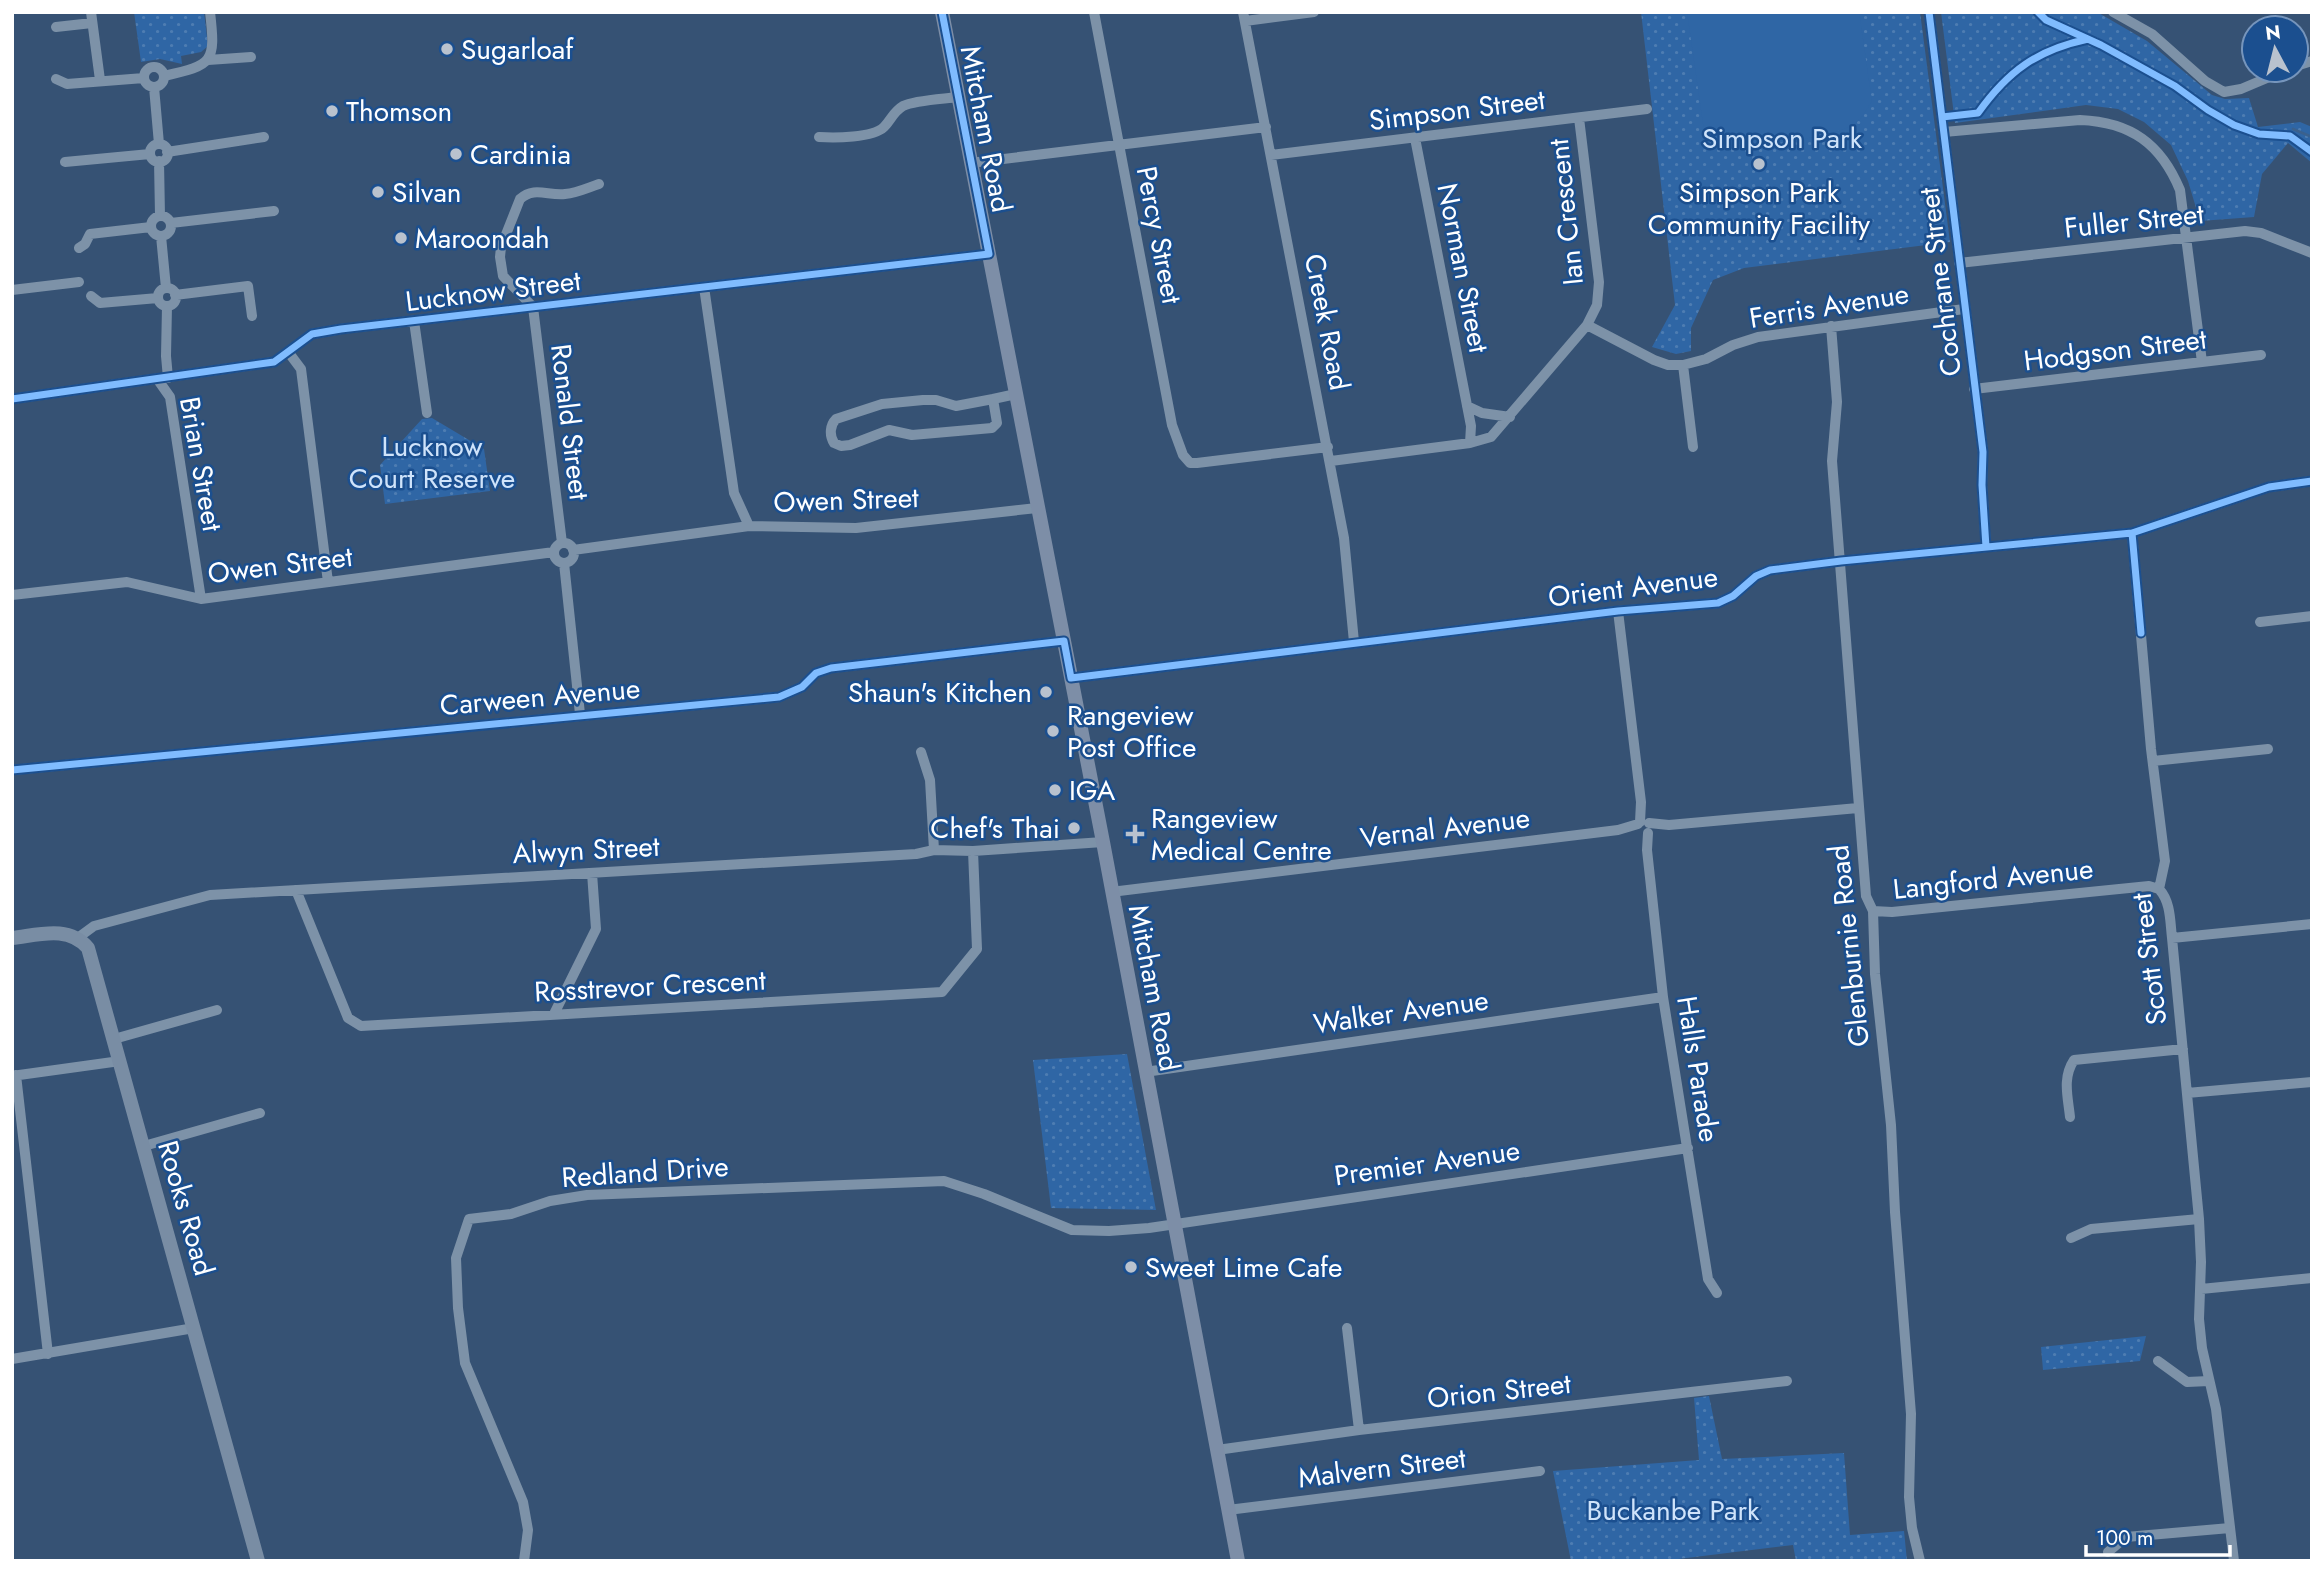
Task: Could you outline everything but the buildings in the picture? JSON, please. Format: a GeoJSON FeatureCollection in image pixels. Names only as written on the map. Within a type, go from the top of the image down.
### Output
{"type":"FeatureCollection","features":[{"type":"Feature","properties":{"kind":"main road","name":"Mitcham Road"},"geometry":{"type":"LineString","coordinates":[[942,12],[1103,842],[1238,1561]]}},
{"type":"Feature","properties":{"kind":"street"},"geometry":{"type":"LineString","coordinates":[[164,76],[199,67],[208,60],[213,43],[210,12]]}},
{"type":"Feature","properties":{"kind":"street","name":"Percy Street"},"geometry":{"type":"LineString","coordinates":[[1094,12],[1172,425],[1183,455],[1190,463],[1328,447]]}},
{"type":"Feature","properties":{"kind":"street"},"geometry":{"type":"LineString","coordinates":[[1244,17],[1314,12]]}},
{"type":"Feature","properties":{"kind":"street","name":"Cochrane Street"},"geometry":{"type":"LineString","coordinates":[[1929,12],[1983,452],[1986,547]]}},
{"type":"Feature","properties":{"kind":"street"},"geometry":{"type":"LineString","coordinates":[[2113,12],[2152,34],[2205,80],[2224,92],[2253,84]]}},
{"type":"Feature","properties":{"kind":"street"},"geometry":{"type":"LineString","coordinates":[[56,27],[92,17],[100,80]]}},
{"type":"Feature","properties":{"kind":"street","name":"Creek Road"},"geometry":{"type":"LineString","coordinates":[[1244,17],[1345,538],[1354,642]]}},
{"type":"Feature","properties":{"kind":"street"},"geometry":{"type":"LineString","coordinates":[[208,60],[251,57]]}},
{"type":"Feature","properties":{"kind":"street"},"geometry":{"type":"LineString","coordinates":[[153,67],[160,69],[164,76],[161,84],[154,87],[147,85],[144,78],[146,71],[153,67]]}},
{"type":"Feature","properties":{"kind":"street"},"geometry":{"type":"LineString","coordinates":[[56,79],[67,84],[144,78]]}},
{"type":"Feature","properties":{"kind":"street"},"geometry":{"type":"LineString","coordinates":[[154,87],[159,144]]}},
{"type":"Feature","properties":{"kind":"street"},"geometry":{"type":"LineString","coordinates":[[819,137],[836,138],[873,132],[883,128],[890,116],[905,105],[958,97]]}},
{"type":"Feature","properties":{"kind":"street","name":"Simpson Street"},"geometry":{"type":"LineString","coordinates":[[1271,155],[1647,109]]}},
{"type":"Feature","properties":{"kind":"street","name":"Ian Crescent"},"geometry":{"type":"LineString","coordinates":[[1331,461],[1470,443],[1491,437],[1587,325],[1598,305],[1599,282],[1579,118]]}},
{"type":"Feature","properties":{"kind":"street"},"geometry":{"type":"LineString","coordinates":[[1944,132],[2080,120],[2102,121],[2123,127],[2144,139],[2160,154],[2173,172],[2180,190],[2202,362]]}},
{"type":"Feature","properties":{"kind":"street"},"geometry":{"type":"LineString","coordinates":[[970,163],[1266,127]]}},
{"type":"Feature","properties":{"kind":"street"},"geometry":{"type":"LineString","coordinates":[[167,152],[264,136]]}},
{"type":"Feature","properties":{"kind":"street","name":"Norman Street"},"geometry":{"type":"LineString","coordinates":[[1415,138],[1471,426],[1470,443]]}},
{"type":"Feature","properties":{"kind":"street"},"geometry":{"type":"LineString","coordinates":[[159,144],[165,146],[165,159],[153,160],[150,154],[152,147],[159,144]]}},
{"type":"Feature","properties":{"kind":"street"},"geometry":{"type":"LineString","coordinates":[[65,162],[150,154]]}},
{"type":"Feature","properties":{"kind":"street"},"geometry":{"type":"LineString","coordinates":[[159,161],[160,216]]}},
{"type":"Feature","properties":{"kind":"street"},"geometry":{"type":"LineString","coordinates":[[533,307],[503,276],[500,257],[501,247],[520,199],[534,191],[567,194],[599,184]]}},
{"type":"Feature","properties":{"kind":"street"},"geometry":{"type":"LineString","coordinates":[[171,223],[274,211]]}},
{"type":"Feature","properties":{"kind":"street"},"geometry":{"type":"LineString","coordinates":[[160,216],[166,217],[171,223],[170,231],[161,236],[154,234],[151,228],[152,221],[160,216]]}},
{"type":"Feature","properties":{"kind":"street"},"geometry":{"type":"LineString","coordinates":[[79,248],[85,244],[90,234],[151,228]]}},
{"type":"Feature","properties":{"kind":"street","name":"Fuller Street"},"geometry":{"type":"LineString","coordinates":[[1959,263],[2245,231],[2261,233],[2312,253]]}},
{"type":"Feature","properties":{"kind":"street"},"geometry":{"type":"LineString","coordinates":[[161,236],[166,288]]}},
{"type":"Feature","properties":{"kind":"street","name":"Lucknow Street"},"geometry":{"type":"LineString","coordinates":[[12,399],[274,362],[312,334],[352,327],[989,254]]}},
{"type":"Feature","properties":{"kind":"street"},"geometry":{"type":"LineString","coordinates":[[12,290],[79,282]]}},
{"type":"Feature","properties":{"kind":"street"},"geometry":{"type":"LineString","coordinates":[[175,295],[248,286],[252,316]]}},
{"type":"Feature","properties":{"kind":"street"},"geometry":{"type":"LineString","coordinates":[[166,288],[172,290],[175,295],[174,301],[167,306]]}},
{"type":"Feature","properties":{"kind":"street"},"geometry":{"type":"LineString","coordinates":[[166,288],[160,292],[158,298],[160,303],[167,306]]}},
{"type":"Feature","properties":{"kind":"street"},"geometry":{"type":"LineString","coordinates":[[704,288],[734,493],[749,526]]}},
{"type":"Feature","properties":{"kind":"street"},"geometry":{"type":"LineString","coordinates":[[91,296],[100,303],[158,298]]}},
{"type":"Feature","properties":{"kind":"street"},"geometry":{"type":"LineString","coordinates":[[163,379],[167,306]]}},
{"type":"Feature","properties":{"kind":"street","name":"Ronald Street"},"geometry":{"type":"LineString","coordinates":[[533,307],[562,543]]}},
{"type":"Feature","properties":{"kind":"street","name":"Ferris Avenue"},"geometry":{"type":"LineString","coordinates":[[1683,365],[1706,359],[1733,345],[1758,337],[1964,309]]}},
{"type":"Feature","properties":{"kind":"street"},"geometry":{"type":"LineString","coordinates":[[414,321],[426,413]]}},
{"type":"Feature","properties":{"kind":"street"},"geometry":{"type":"LineString","coordinates":[[1587,325],[1654,360],[1668,365],[1683,365],[1693,447]]}},
{"type":"Feature","properties":{"kind":"street","name":"Glenburnie Road"},"geometry":{"type":"LineString","coordinates":[[1830,326],[1837,402],[1832,461],[1858,808],[1866,895],[1872,911],[1875,974],[1891,1125],[1895,1212],[1912,1414],[1909,1497],[1912,1528],[1920,1561]]}},
{"type":"Feature","properties":{"kind":"street"},"geometry":{"type":"LineString","coordinates":[[289,353],[301,369],[328,582]]}},
{"type":"Feature","properties":{"kind":"street","name":"Hodgson Street"},"geometry":{"type":"LineString","coordinates":[[1975,389],[2261,355]]}},
{"type":"Feature","properties":{"kind":"street","name":"Brian Street"},"geometry":{"type":"LineString","coordinates":[[163,379],[170,397],[201,599]]}},
{"type":"Feature","properties":{"kind":"street"},"geometry":{"type":"LineString","coordinates":[[993,399],[997,423],[992,428],[912,435],[889,430],[841,446],[834,443],[831,435],[836,419],[882,404],[936,400],[956,406],[1016,394]]}},
{"type":"Feature","properties":{"kind":"street"},"geometry":{"type":"LineString","coordinates":[[1467,406],[1482,413],[1510,417]]}},
{"type":"Feature","properties":{"kind":"street","name":"Orient Avenue"},"geometry":{"type":"LineString","coordinates":[[1071,678],[1618,611],[1718,603],[1769,570],[2132,533],[2269,487],[2312,481]]}},
{"type":"Feature","properties":{"kind":"street","name":"Owen Street"},"geometry":{"type":"LineString","coordinates":[[573,550],[749,526],[856,528],[1037,508]]}},
{"type":"Feature","properties":{"kind":"street","name":"Scott Street"},"geometry":{"type":"LineString","coordinates":[[2132,533],[2165,860],[2159,889],[2165,895],[2168,906],[2172,938],[2199,1219],[2200,1328],[2218,1418],[2234,1561]]}},
{"type":"Feature","properties":{"kind":"street"},"geometry":{"type":"LineString","coordinates":[[562,543],[569,544],[573,550],[571,560],[564,563],[555,559],[554,552],[556,546],[562,543]]}},
{"type":"Feature","properties":{"kind":"street","name":"Owen Street"},"geometry":{"type":"LineString","coordinates":[[12,595],[127,582],[201,599],[554,552]]}},
{"type":"Feature","properties":{"kind":"street"},"geometry":{"type":"LineString","coordinates":[[564,563],[580,714]]}},
{"type":"Feature","properties":{"kind":"street","name":"Halls Parade"},"geometry":{"type":"LineString","coordinates":[[1618,611],[1663,997],[1708,1279],[1717,1293]]}},
{"type":"Feature","properties":{"kind":"street"},"geometry":{"type":"LineString","coordinates":[[2260,622],[2312,616]]}},
{"type":"Feature","properties":{"kind":"street","name":"Carween Avenue"},"geometry":{"type":"LineString","coordinates":[[12,770],[779,697],[802,687],[816,673],[831,668],[1064,641]]}},
{"type":"Feature","properties":{"kind":"street"},"geometry":{"type":"LineString","coordinates":[[2153,761],[2268,749]]}},
{"type":"Feature","properties":{"kind":"street"},"geometry":{"type":"LineString","coordinates":[[921,752],[930,780],[934,850]]}},
{"type":"Feature","properties":{"kind":"street","name":"Vernal Avenue"},"geometry":{"type":"LineString","coordinates":[[1111,892],[1644,827],[1858,808]]}},
{"type":"Feature","properties":{"kind":"street","name":"Alwyn Street"},"geometry":{"type":"LineString","coordinates":[[79,937],[94,926],[210,895],[1103,842]]}},
{"type":"Feature","properties":{"kind":"street","name":"Rosstrevor Crescent"},"geometry":{"type":"LineString","coordinates":[[296,890],[348,1018],[361,1026],[942,992],[977,949],[972,851]]}},
{"type":"Feature","properties":{"kind":"street"},"geometry":{"type":"LineString","coordinates":[[554,1014],[596,929],[592,873]]}},
{"type":"Feature","properties":{"kind":"street","name":"Langford Avenue"},"geometry":{"type":"LineString","coordinates":[[1872,911],[1892,912],[2149,886],[2159,889]]}},
{"type":"Feature","properties":{"kind":"street"},"geometry":{"type":"LineString","coordinates":[[2172,938],[2312,924]]}},
{"type":"Feature","properties":{"kind":"street"},"geometry":{"type":"LineString","coordinates":[[12,938],[62,932],[79,937]]}},
{"type":"Feature","properties":{"kind":"street","name":"Rooks Road"},"geometry":{"type":"LineString","coordinates":[[79,937],[88,948],[258,1561]]}},
{"type":"Feature","properties":{"kind":"street","name":"Walker Avenue"},"geometry":{"type":"LineString","coordinates":[[1145,1072],[1663,997]]}},
{"type":"Feature","properties":{"kind":"street"},"geometry":{"type":"LineString","coordinates":[[114,1039],[217,1010]]}},
{"type":"Feature","properties":{"kind":"street"},"geometry":{"type":"LineString","coordinates":[[2070,1117],[2066,1078],[2074,1060],[2183,1049]]}},
{"type":"Feature","properties":{"kind":"street"},"geometry":{"type":"LineString","coordinates":[[48,1354],[14,1075],[120,1061]]}},
{"type":"Feature","properties":{"kind":"street"},"geometry":{"type":"LineString","coordinates":[[2187,1093],[2312,1082]]}},
{"type":"Feature","properties":{"kind":"street"},"geometry":{"type":"LineString","coordinates":[[144,1146],[260,1113]]}},
{"type":"Feature","properties":{"kind":"street","name":"Premier Avenue"},"geometry":{"type":"LineString","coordinates":[[1174,1224],[1688,1149]]}},
{"type":"Feature","properties":{"kind":"street","name":"Redland Drive"},"geometry":{"type":"LineString","coordinates":[[524,1561],[528,1530],[523,1502],[465,1363],[458,1308],[456,1258],[469,1219],[502,1215],[550,1201],[587,1195],[944,1181],[984,1194],[1072,1230],[1109,1231],[1174,1224]]}},
{"type":"Feature","properties":{"kind":"street"},"geometry":{"type":"LineString","coordinates":[[2071,1238],[2091,1229],[2199,1219]]}},
{"type":"Feature","properties":{"kind":"street"},"geometry":{"type":"LineString","coordinates":[[2201,1289],[2312,1278]]}},
{"type":"Feature","properties":{"kind":"street"},"geometry":{"type":"LineString","coordinates":[[12,1359],[194,1328]]}},
{"type":"Feature","properties":{"kind":"street"},"geometry":{"type":"LineString","coordinates":[[1347,1328],[1359,1430]]}},
{"type":"Feature","properties":{"kind":"street"},"geometry":{"type":"LineString","coordinates":[[2158,1361],[2187,1382],[2209,1381]]}},
{"type":"Feature","properties":{"kind":"street","name":"Orion Street"},"geometry":{"type":"LineString","coordinates":[[1217,1450],[1359,1430],[1787,1381]]}},
{"type":"Feature","properties":{"kind":"street","name":"Malvern Street"},"geometry":{"type":"LineString","coordinates":[[1228,1510],[1540,1471]]}},
{"type":"Feature","properties":{"kind":"street"},"geometry":{"type":"LineString","coordinates":[[2108,1552],[2126,1537],[2230,1528]]}},
{"type":"Feature","properties":{"kind":"green space"},"geometry":{"type":"Polygon","coordinates":[[[134,12],[204,12],[208,46],[201,52],[181,56],[182,64],[160,59],[141,62],[134,12]]]}},
{"type":"Feature","properties":{"kind":"green space","name":"Simpson Park"},"geometry":{"type":"Polygon","coordinates":[[[1641,12],[1920,12],[1950,242],[1744,268],[1713,280],[1691,328],[1691,351],[1676,354],[1652,347],[1675,305],[1641,12]]]}},
{"type":"Feature","properties":{"kind":"green space"},"geometry":{"type":"Polygon","coordinates":[[[1687,12],[1859,12],[1872,101],[1855,124],[1822,135],[1738,145],[1711,138],[1703,124],[1687,12]]]}},
{"type":"Feature","properties":{"kind":"green space"},"geometry":{"type":"Polygon","coordinates":[[[1941,12],[2097,12],[2147,41],[2212,95],[2225,99],[2249,98],[2258,127],[2300,122],[2312,127],[2312,163],[2288,143],[2262,174],[2254,217],[2200,221],[2188,181],[2171,145],[2144,122],[2118,109],[2086,105],[1955,123],[1941,12]]]}},
{"type":"Feature","properties":{"kind":"green space","name":"Lucknow Court Reserve"},"geometry":{"type":"Polygon","coordinates":[[[432,418],[484,449],[490,491],[385,504],[380,465],[422,419],[432,418]]]}},
{"type":"Feature","properties":{"kind":"green space"},"geometry":{"type":"Polygon","coordinates":[[[1127,1054],[1156,1210],[1051,1208],[1033,1060],[1127,1054]]]}},
{"type":"Feature","properties":{"kind":"green space"},"geometry":{"type":"Polygon","coordinates":[[[2146,1336],[2140,1361],[2043,1370],[2041,1347],[2146,1336]]]}},
{"type":"Feature","properties":{"kind":"green space","name":"Buckanbe Park"},"geometry":{"type":"Polygon","coordinates":[[[1709,1396],[1722,1459],[1844,1453],[1850,1535],[1904,1531],[1907,1561],[1796,1561],[1793,1545],[1662,1561],[1571,1561],[1553,1471],[1699,1460],[1694,1398],[1709,1396]]]}},
{"type":"Feature","properties":{"kind":"waterway"},"geometry":{"type":"LineString","coordinates":[[2293,129],[2312,137]]}},
{"type":"Feature","properties":{"kind":"cycle path"},"geometry":{"type":"LineString","coordinates":[[12,399],[274,362],[312,334],[341,329],[989,254],[942,12]]}},
{"type":"Feature","properties":{"kind":"cycle path"},"geometry":{"type":"LineString","coordinates":[[1929,12],[1983,452],[1986,547]]}},
{"type":"Feature","properties":{"kind":"cycle path"},"geometry":{"type":"LineString","coordinates":[[2038,12],[2046,20],[2101,45],[2175,86],[2234,125],[2259,134],[2290,136],[2312,152]]}},
{"type":"Feature","properties":{"kind":"cycle path"},"geometry":{"type":"LineString","coordinates":[[1942,117],[1978,113],[2001,85],[2025,64],[2054,49],[2088,39]]}},
{"type":"Feature","properties":{"kind":"cycle path"},"geometry":{"type":"LineString","coordinates":[[12,770],[779,697],[802,687],[816,673],[831,668],[1064,641],[1071,678],[1618,611],[1718,603],[1733,596],[1756,576],[1770,570],[2132,533],[2269,487],[2312,481]]}},
{"type":"Feature","properties":{"kind":"cycle path"},"geometry":{"type":"LineString","coordinates":[[2132,533],[2141,633]]}},
{"type":"Feature","properties":{"kind":"place","name":"Sugarloaf"},"geometry":{"type":"Point","coordinates":[447,49]}},
{"type":"Feature","properties":{"kind":"place","name":"Thomson"},"geometry":{"type":"Point","coordinates":[332,111]}},
{"type":"Feature","properties":{"kind":"place","name":"Cardinia"},"geometry":{"type":"Point","coordinates":[456,154]}},
{"type":"Feature","properties":{"kind":"place","name":"Simpson Park Community Facility"},"geometry":{"type":"Point","coordinates":[1759,164]}},
{"type":"Feature","properties":{"kind":"place","name":"Silvan"},"geometry":{"type":"Point","coordinates":[378,192]}},
{"type":"Feature","properties":{"kind":"place","name":"Maroondah"},"geometry":{"type":"Point","coordinates":[401,238]}},
{"type":"Feature","properties":{"kind":"place","name":"Shaun's Kitchen"},"geometry":{"type":"Point","coordinates":[1046,692]}},
{"type":"Feature","properties":{"kind":"place","name":"Rangeview Post Office"},"geometry":{"type":"Point","coordinates":[1053,731]}},
{"type":"Feature","properties":{"kind":"place","name":"IGA"},"geometry":{"type":"Point","coordinates":[1055,790]}},
{"type":"Feature","properties":{"kind":"place","name":"Chef's Thai"},"geometry":{"type":"Point","coordinates":[1074,828]}},
{"type":"Feature","properties":{"kind":"place","name":"Rangeview Medical Centre"},"geometry":{"type":"Point","coordinates":[1135,834]}},
{"type":"Feature","properties":{"kind":"place","name":"Sweet Lime Cafe"},"geometry":{"type":"Point","coordinates":[1131,1267]}}]}
